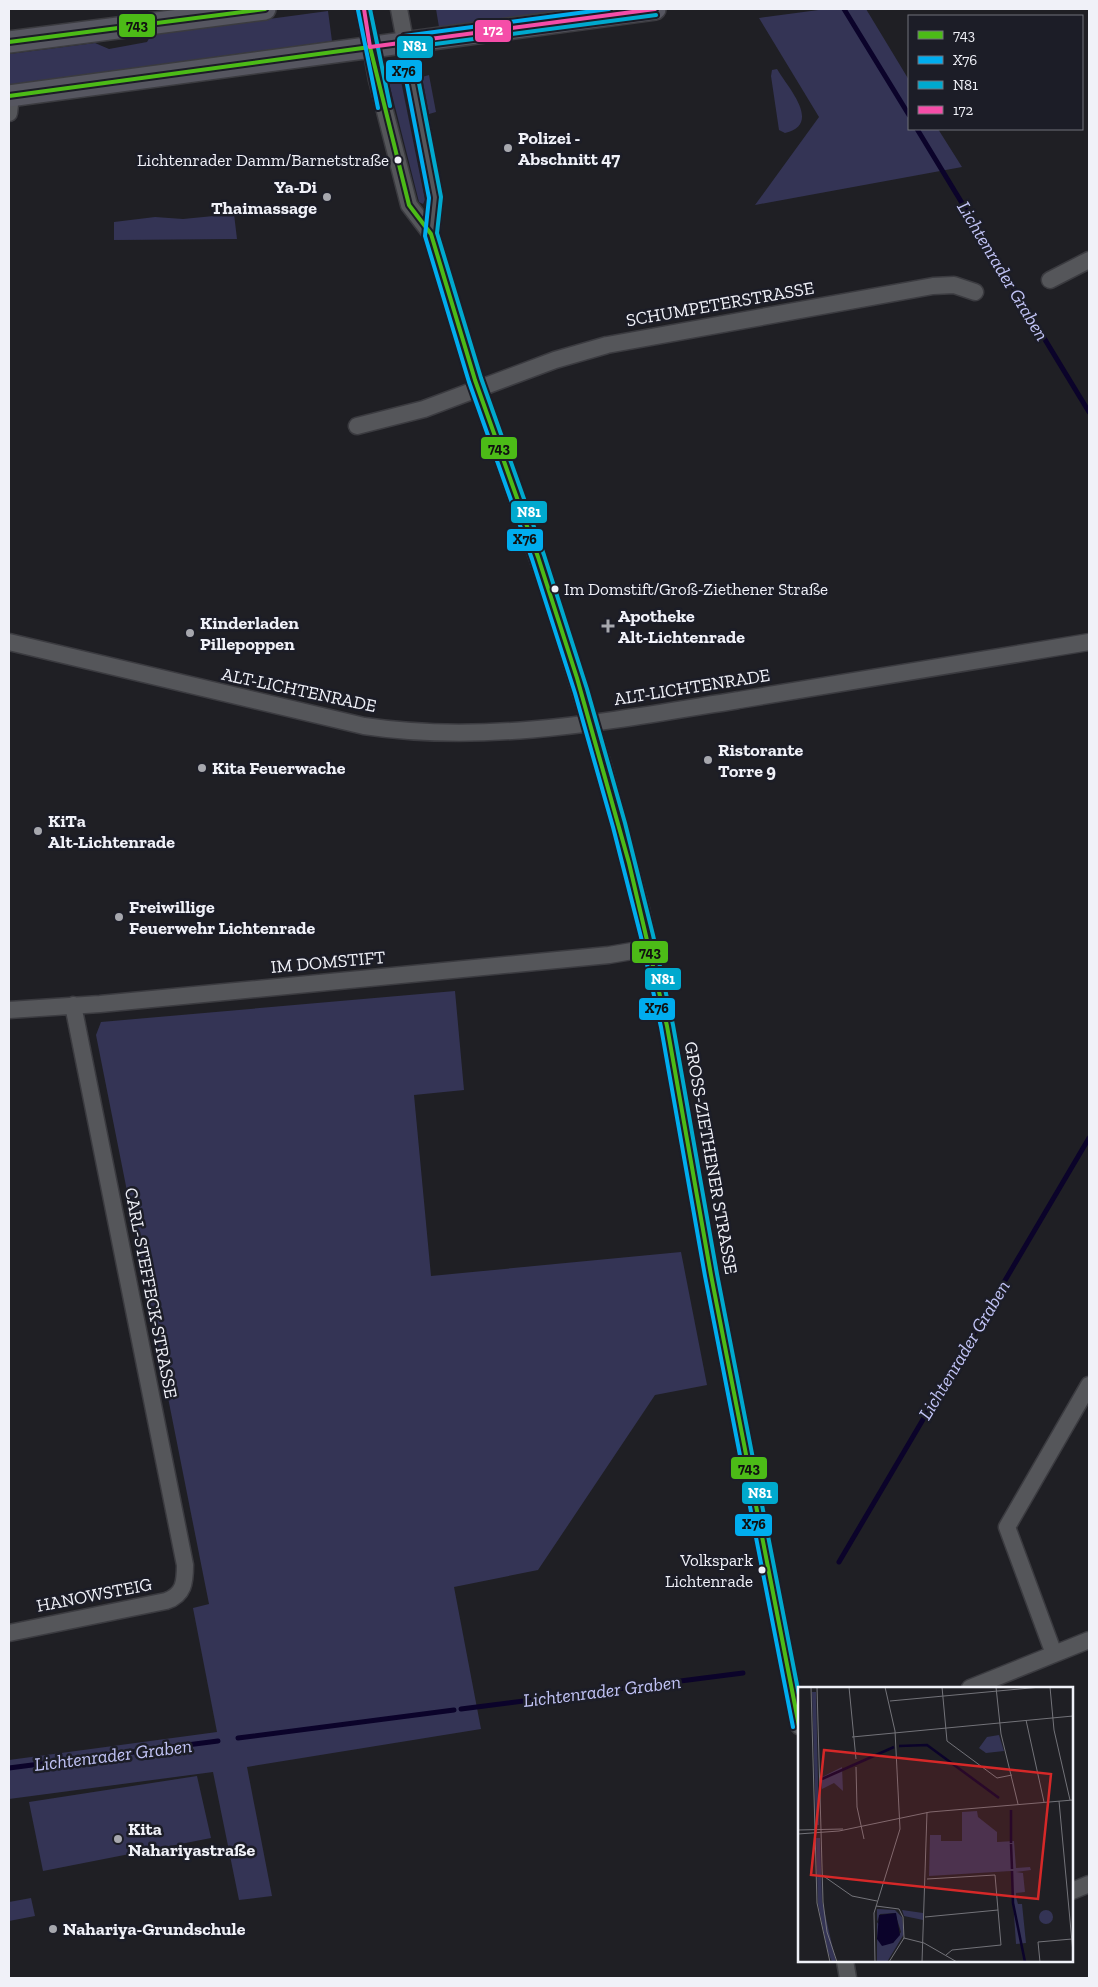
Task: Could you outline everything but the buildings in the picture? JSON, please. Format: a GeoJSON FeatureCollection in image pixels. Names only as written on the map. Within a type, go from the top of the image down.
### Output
{"type":"FeatureCollection","features":[{"type":"Feature","properties":{"kind":"main road"},"geometry":{"type":"LineString","coordinates":[[9,42],[265,9]]}},
{"type":"Feature","properties":{"kind":"main road"},"geometry":{"type":"LineString","coordinates":[[9,101],[405,42],[655,9]]}},
{"type":"Feature","properties":{"kind":"street","name":"GROSS-ZIETHENER STRASSE"},"geometry":{"type":"LineString","coordinates":[[364,9],[370,47],[409,205],[431,234],[478,388],[541,566],[624,842],[667,1026],[710,1266],[798,1721]]}},
{"type":"Feature","properties":{"kind":"street","name":"GROSS-ZIETHENER STRASSE"},"geometry":{"type":"LineString","coordinates":[[399,9],[435,198],[431,234]]}},
{"type":"Feature","properties":{"kind":"street"},"geometry":{"type":"LineString","coordinates":[[1050,280],[1089,260]]}},
{"type":"Feature","properties":{"kind":"street","name":"SCHUMPETERSTRASSE"},"geometry":{"type":"LineString","coordinates":[[357,426],[408,414],[571,354],[631,340],[933,286],[954,285],[975,292]]}},
{"type":"Feature","properties":{"kind":"street","name":"ALT-LICHTENRADE"},"geometry":{"type":"LineString","coordinates":[[9,642],[312,715],[400,731],[478,734],[590,724],[1089,642]]}},
{"type":"Feature","properties":{"kind":"street","name":"IM DOMSTIFT"},"geometry":{"type":"LineString","coordinates":[[9,1010],[73,1006],[609,955],[650,948]]}},
{"type":"Feature","properties":{"kind":"street","name":"CARL-STEFFECK-STRASSE"},"geometry":{"type":"LineString","coordinates":[[73,1006],[185,1565],[183,1589]]}},
{"type":"Feature","properties":{"kind":"street"},"geometry":{"type":"LineString","coordinates":[[1054,1654],[1006,1527],[1089,1385]]}},
{"type":"Feature","properties":{"kind":"street","name":"HANOWSTEIG"},"geometry":{"type":"LineString","coordinates":[[9,1633],[166,1601],[178,1595],[183,1589]]}},
{"type":"Feature","properties":{"kind":"street"},"geometry":{"type":"LineString","coordinates":[[972,1687],[1089,1640]]}},
{"type":"Feature","properties":{"kind":"street"},"geometry":{"type":"LineString","coordinates":[[1073,1890],[1089,1884]]}},
{"type":"Feature","properties":{"kind":"street"},"geometry":{"type":"LineString","coordinates":[[845,1962],[848,1978]]}},
{"type":"Feature","properties":{"kind":"shaded area"},"geometry":{"type":"Polygon","coordinates":[[[436,9],[583,9],[439,27],[436,9]]]}},
{"type":"Feature","properties":{"kind":"shaded area"},"geometry":{"type":"Polygon","coordinates":[[[826,9],[866,9],[908,78],[908,130],[939,130],[962,167],[755,205],[819,117],[759,18],[826,9]]]}},
{"type":"Feature","properties":{"kind":"shaded area"},"geometry":{"type":"Polygon","coordinates":[[[328,11],[332,41],[9,85],[9,54],[95,43],[109,49],[147,42],[151,35],[328,11]]]}},
{"type":"Feature","properties":{"kind":"shaded area"},"geometry":{"type":"Polygon","coordinates":[[[777,69],[795,96],[802,114],[801,122],[796,128],[785,133],[779,130],[771,76],[772,70],[777,69]]]}},
{"type":"Feature","properties":{"kind":"shaded area"},"geometry":{"type":"Polygon","coordinates":[[[429,75],[436,112],[429,114],[422,77],[429,75]]]}},
{"type":"Feature","properties":{"kind":"shaded area"},"geometry":{"type":"Polygon","coordinates":[[[401,81],[425,200],[423,204],[419,202],[389,83],[401,81]]]}},
{"type":"Feature","properties":{"kind":"shaded area"},"geometry":{"type":"Polygon","coordinates":[[[234,214],[237,239],[114,240],[114,222],[155,217],[183,219],[234,214]]]}},
{"type":"Feature","properties":{"kind":"shaded area"},"geometry":{"type":"Polygon","coordinates":[[[455,991],[464,1090],[414,1095],[431,1276],[681,1252],[707,1385],[655,1395],[538,1570],[454,1587],[481,1729],[247,1767],[272,1896],[239,1900],[213,1772],[9,1799],[9,1760],[217,1732],[193,1608],[209,1604],[96,1035],[101,1022],[455,991]]]}},
{"type":"Feature","properties":{"kind":"shaded area"},"geometry":{"type":"Polygon","coordinates":[[[197,1776],[211,1838],[43,1871],[29,1802],[197,1776]]]}},
{"type":"Feature","properties":{"kind":"shaded area"},"geometry":{"type":"Polygon","coordinates":[[[31,1898],[35,1916],[9,1921],[9,1902],[31,1898]]]}},
{"type":"Feature","properties":{"kind":"waterway","name":"Lichtenrader Graben"},"geometry":{"type":"LineString","coordinates":[[844,9],[908,113]]}},
{"type":"Feature","properties":{"kind":"waterway","name":"Lichtenrader Graben"},"geometry":{"type":"LineString","coordinates":[[918,130],[1089,412]]}},
{"type":"Feature","properties":{"kind":"waterway","name":"Lichtenrader Graben"},"geometry":{"type":"LineString","coordinates":[[839,1562],[1089,1138]]}},
{"type":"Feature","properties":{"kind":"waterway","name":"Lichtenrader Graben"},"geometry":{"type":"LineString","coordinates":[[461,1709],[743,1673]]}},
{"type":"Feature","properties":{"kind":"waterway","name":"Lichtenrader Graben"},"geometry":{"type":"LineString","coordinates":[[238,1738],[454,1710]]}},
{"type":"Feature","properties":{"kind":"waterway","name":"Lichtenrader Graben"},"geometry":{"type":"LineString","coordinates":[[9,1768],[218,1741]]}},
{"type":"Feature","properties":{"kind":"transit line","name":"743"},"geometry":{"type":"LineString","coordinates":[[9,42],[265,9]]}},
{"type":"Feature","properties":{"kind":"transit line","name":"172"},"geometry":{"type":"LineString","coordinates":[[364,9],[370,47],[655,9]]}},
{"type":"Feature","properties":{"kind":"transit line","name":"N81"},"geometry":{"type":"LineString","coordinates":[[370,9],[390,106]]}},
{"type":"Feature","properties":{"kind":"transit line","name":"X76"},"geometry":{"type":"LineString","coordinates":[[609,9],[404,36],[399,43],[429,198],[425,236],[469,382],[532,559],[575,693],[613,827],[641,937],[661,1027],[705,1276],[793,1727]]}},
{"type":"Feature","properties":{"kind":"transit line","name":"X76"},"geometry":{"type":"LineString","coordinates":[[358,10],[378,108]]}},
{"type":"Feature","properties":{"kind":"transit line","name":"N81"},"geometry":{"type":"LineString","coordinates":[[656,15],[412,47],[441,197],[437,233],[481,378],[544,555],[587,689],[625,823],[653,935],[673,1025],[717,1274],[798,1690]]}},
{"type":"Feature","properties":{"kind":"transit line","name":"743"},"geometry":{"type":"LineString","coordinates":[[9,96],[370,47],[409,205],[431,234],[475,380],[538,557],[577,678],[629,863],[667,1026],[711,1275],[798,1721]]}},
{"type":"Feature","properties":{"kind":"place","name":"Polizei - Abschnitt 47"},"geometry":{"type":"Point","coordinates":[508,148]}},
{"type":"Feature","properties":{"kind":"place","name":"Lichtenrader Damm/Barnetstraße"},"geometry":{"type":"Point","coordinates":[398,160]}},
{"type":"Feature","properties":{"kind":"place","name":"Ya-Di Thaimassage"},"geometry":{"type":"Point","coordinates":[327,197]}},
{"type":"Feature","properties":{"kind":"place","name":"Im Domstift/Groß-Ziethener Straße"},"geometry":{"type":"Point","coordinates":[555,589]}},
{"type":"Feature","properties":{"kind":"place","name":"Apotheke Alt-Lichtenrade"},"geometry":{"type":"Point","coordinates":[608,626]}},
{"type":"Feature","properties":{"kind":"place","name":"Kinderladen Pillepoppen"},"geometry":{"type":"Point","coordinates":[190,633]}},
{"type":"Feature","properties":{"kind":"place","name":"Ristorante Torre 9"},"geometry":{"type":"Point","coordinates":[708,760]}},
{"type":"Feature","properties":{"kind":"place","name":"Kita Feuerwache"},"geometry":{"type":"Point","coordinates":[202,768]}},
{"type":"Feature","properties":{"kind":"place","name":"KiTa Alt-Lichtenrade"},"geometry":{"type":"Point","coordinates":[38,831]}},
{"type":"Feature","properties":{"kind":"place","name":"Freiwillige Feuerwehr Lichtenrade"},"geometry":{"type":"Point","coordinates":[119,917]}},
{"type":"Feature","properties":{"kind":"place","name":"Volkspark Lichtenrade"},"geometry":{"type":"Point","coordinates":[762,1570]}},
{"type":"Feature","properties":{"kind":"place","name":"Kita Nahariyastraße"},"geometry":{"type":"Point","coordinates":[118,1839]}},
{"type":"Feature","properties":{"kind":"place","name":"Nahariya-Grundschule"},"geometry":{"type":"Point","coordinates":[53,1929]}}]}
